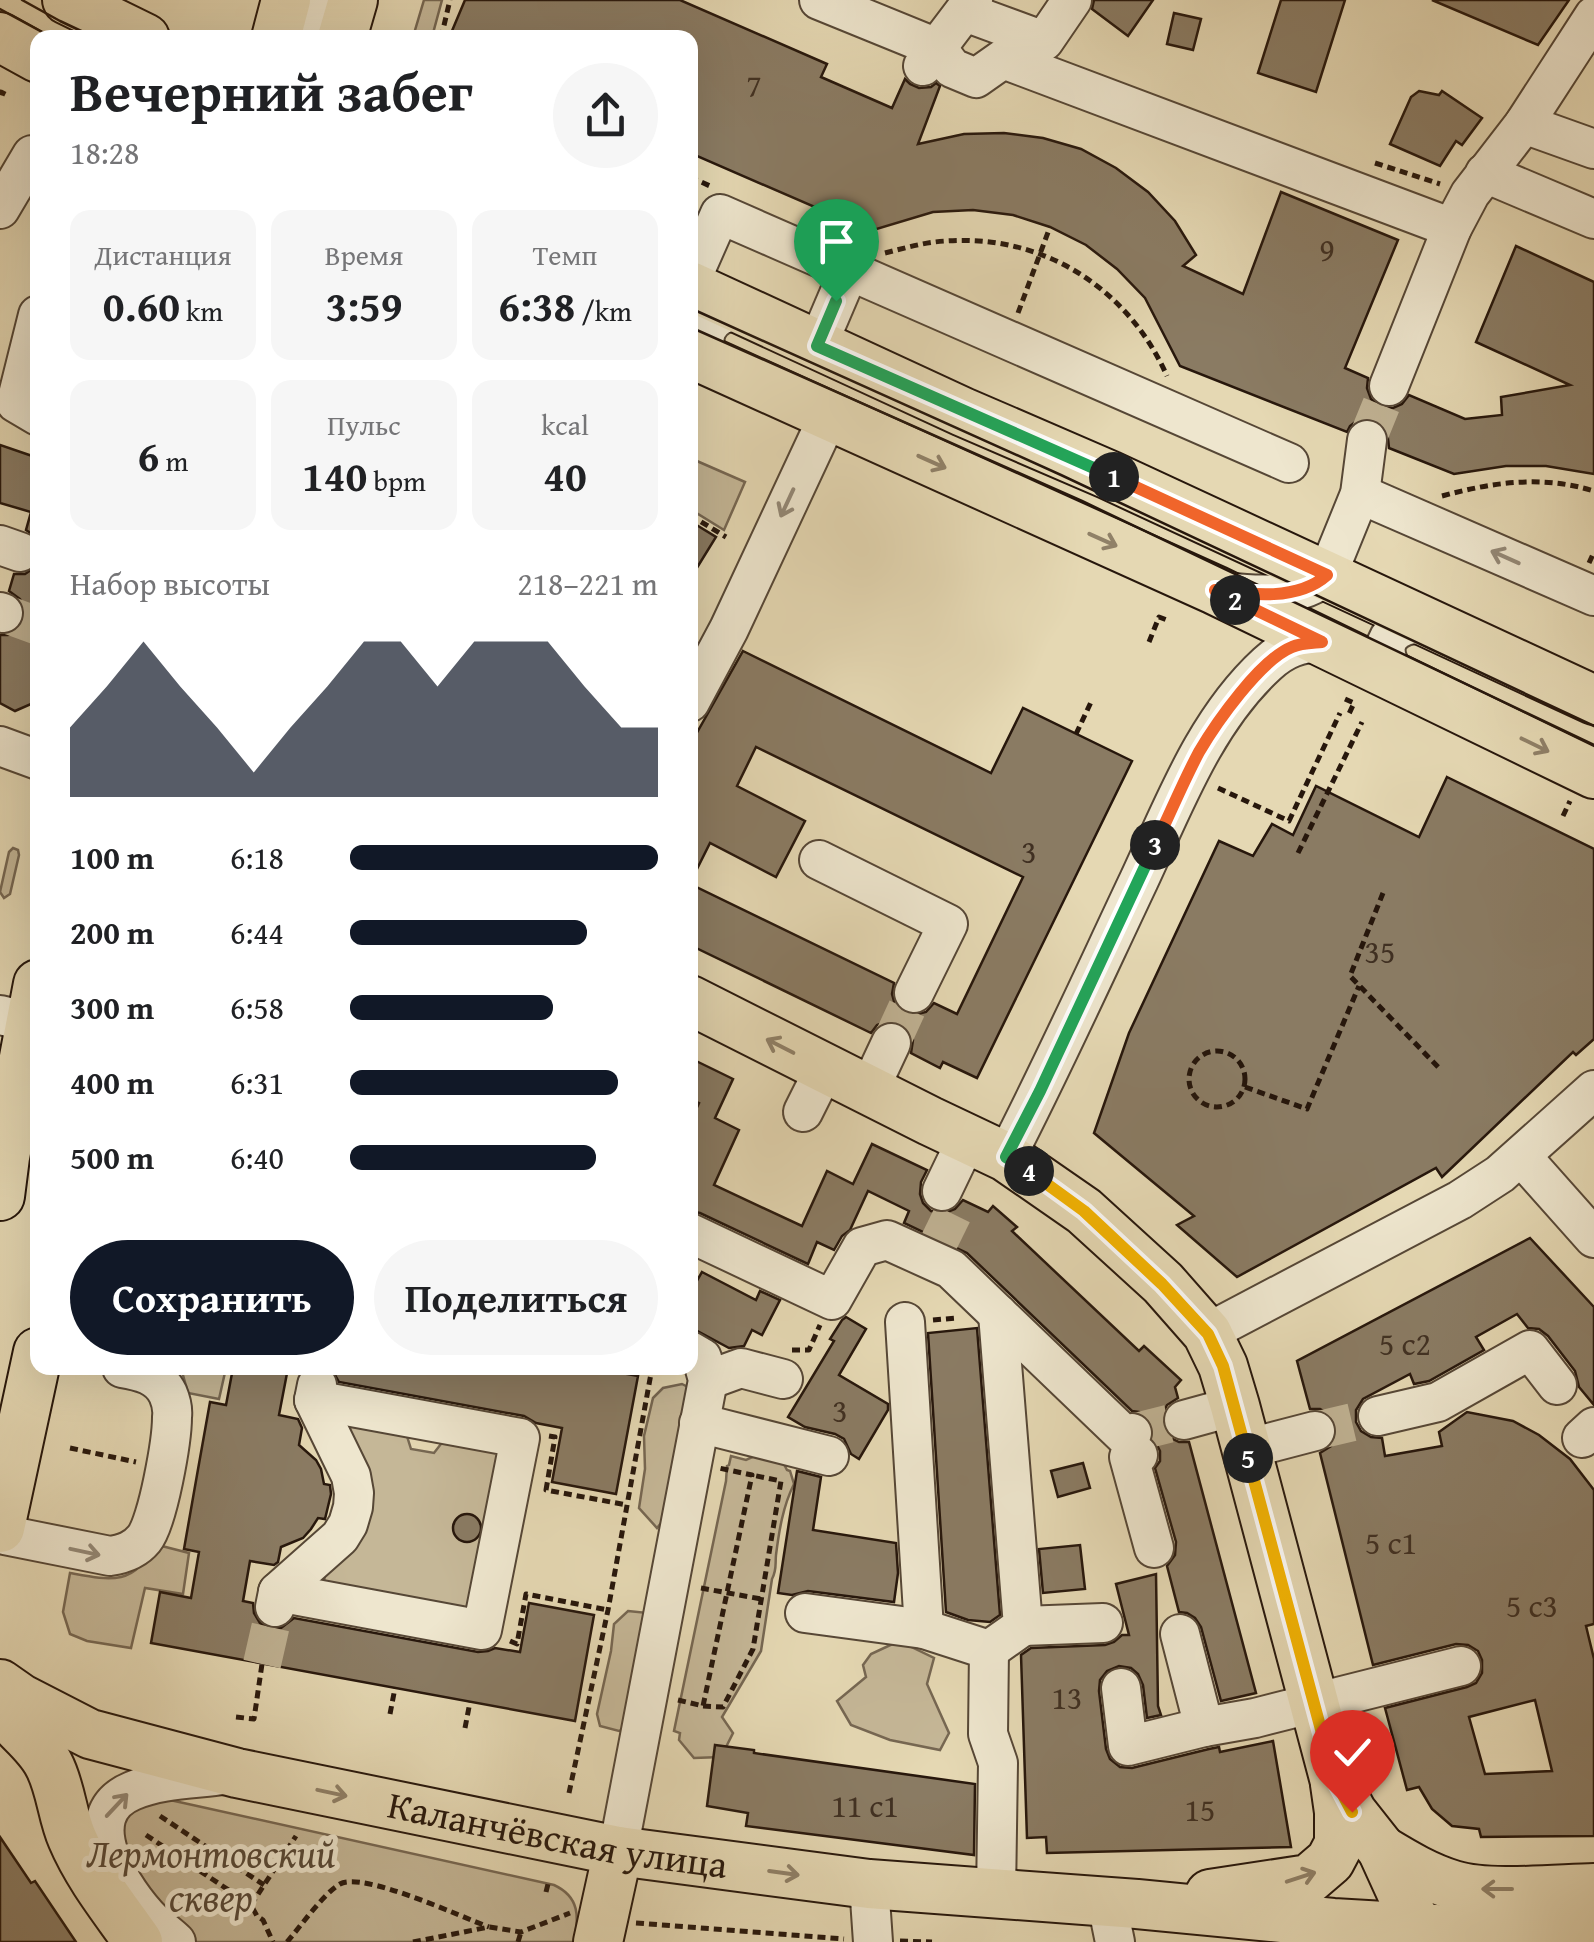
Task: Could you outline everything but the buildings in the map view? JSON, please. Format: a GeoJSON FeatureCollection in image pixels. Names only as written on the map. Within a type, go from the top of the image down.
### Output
{"type":"FeatureCollection","features":[{"type":"Feature","properties":{"kind":"main road"},"geometry":{"type":"LineString","coordinates":[[68,0],[129,30]]}},
{"type":"Feature","properties":{"kind":"main road"},"geometry":{"type":"LineString","coordinates":[[279,30],[290,0]]}},
{"type":"Feature","properties":{"kind":"main road"},"geometry":{"type":"LineString","coordinates":[[344,30],[352,0]]}},
{"type":"Feature","properties":{"kind":"main road"},"geometry":{"type":"LineString","coordinates":[[0,37],[30,54]]}},
{"type":"Feature","properties":{"kind":"main road"},"geometry":{"type":"LineString","coordinates":[[698,288],[1594,700]]}},
{"type":"Feature","properties":{"kind":"main road"},"geometry":{"type":"LineString","coordinates":[[707,360],[1215,590],[1400,679],[1582,786]]}},
{"type":"Feature","properties":{"kind":"main road"},"geometry":{"type":"LineString","coordinates":[[698,1004],[986,1147],[1084,1211],[1162,1284],[1208,1334],[1223,1366],[1241,1428],[1334,1778],[1352,1812],[1382,1850],[1421,1936]]}},
{"type":"Feature","properties":{"kind":"main road"},"geometry":{"type":"LineString","coordinates":[[2,1174],[23,1007]]}},
{"type":"Feature","properties":{"kind":"main road"},"geometry":{"type":"LineString","coordinates":[[0,1531],[33,1375]]}},
{"type":"Feature","properties":{"kind":"main road"},"geometry":{"type":"LineString","coordinates":[[2,1706],[48,1762],[69,1833],[82,1860],[138,1942]]}},
{"type":"Feature","properties":{"kind":"main road","name":"Каланчёвская улица"},"geometry":{"type":"LineString","coordinates":[[2,1706],[36,1719],[237,1773],[618,1851],[869,1884],[1007,1895],[1120,1916],[1333,1924],[1421,1936],[1594,1933]]}},
{"type":"Feature","properties":{"kind":"main road","name":"Каланчёвская улица"},"geometry":{"type":"LineString","coordinates":[[1120,1916],[1310,1879],[1330,1861],[1339,1844],[1334,1778]]}},
{"type":"Feature","properties":{"kind":"main road"},"geometry":{"type":"LineString","coordinates":[[1382,1850],[1420,1873],[1456,1886],[1486,1890],[1594,1888]]}},
{"type":"Feature","properties":{"kind":"main road"},"geometry":{"type":"LineString","coordinates":[[599,1926],[618,1851]]}},
{"type":"Feature","properties":{"kind":"street"},"geometry":{"type":"LineString","coordinates":[[290,0],[308,16],[318,19],[339,14],[352,0]]}},
{"type":"Feature","properties":{"kind":"street"},"geometry":{"type":"LineString","coordinates":[[819,0],[937,48],[952,68],[976,78],[1003,58],[1452,228]]}},
{"type":"Feature","properties":{"kind":"street"},"geometry":{"type":"LineString","coordinates":[[853,35],[923,67],[969,6],[1044,41],[1072,0]]}},
{"type":"Feature","properties":{"kind":"street"},"geometry":{"type":"LineString","coordinates":[[1388,386],[1452,228],[1470,194],[1524,124],[1594,16]]}},
{"type":"Feature","properties":{"kind":"street"},"geometry":{"type":"LineString","coordinates":[[1524,124],[1588,150]]}},
{"type":"Feature","properties":{"kind":"street"},"geometry":{"type":"LineString","coordinates":[[0,209],[30,158]]}},
{"type":"Feature","properties":{"kind":"street"},"geometry":{"type":"LineString","coordinates":[[1485,173],[1594,219]]}},
{"type":"Feature","properties":{"kind":"street"},"geometry":{"type":"LineString","coordinates":[[698,265],[720,214],[1289,463]]}},
{"type":"Feature","properties":{"kind":"street"},"geometry":{"type":"LineString","coordinates":[[817,346],[850,271]]}},
{"type":"Feature","properties":{"kind":"street"},"geometry":{"type":"LineString","coordinates":[[707,360],[711,358],[705,342],[709,326],[730,311],[746,313]]}},
{"type":"Feature","properties":{"kind":"street"},"geometry":{"type":"LineString","coordinates":[[30,347],[16,403],[30,411]]}},
{"type":"Feature","properties":{"kind":"street"},"geometry":{"type":"LineString","coordinates":[[698,687],[828,415]]}},
{"type":"Feature","properties":{"kind":"street"},"geometry":{"type":"LineString","coordinates":[[1215,590],[1246,594],[1306,589],[1327,575],[1360,494],[1367,440]]}},
{"type":"Feature","properties":{"kind":"street"},"geometry":{"type":"LineString","coordinates":[[1360,494],[1594,596]]}},
{"type":"Feature","properties":{"kind":"street"},"geometry":{"type":"LineString","coordinates":[[1400,679],[1388,664],[1389,638],[1402,625],[1430,624]]}},
{"type":"Feature","properties":{"kind":"street"},"geometry":{"type":"LineString","coordinates":[[951,1195],[986,1147],[1040,1091],[1200,751],[1243,690],[1268,663],[1288,648],[1322,642]]}},
{"type":"Feature","properties":{"kind":"street"},"geometry":{"type":"LineString","coordinates":[[0,746],[30,757]]}},
{"type":"Feature","properties":{"kind":"street"},"geometry":{"type":"LineString","coordinates":[[819,860],[948,924],[914,993]]}},
{"type":"Feature","properties":{"kind":"street"},"geometry":{"type":"LineString","coordinates":[[869,1090],[891,1043]]}},
{"type":"Feature","properties":{"kind":"street"},"geometry":{"type":"LineString","coordinates":[[803,1112],[825,1068]]}},
{"type":"Feature","properties":{"kind":"street"},"geometry":{"type":"LineString","coordinates":[[1208,1334],[1460,1200],[1500,1174],[1589,1104]]}},
{"type":"Feature","properties":{"kind":"street"},"geometry":{"type":"LineString","coordinates":[[1520,1156],[1594,1238]]}},
{"type":"Feature","properties":{"kind":"street"},"geometry":{"type":"LineString","coordinates":[[698,1237],[832,1300],[862,1247],[887,1240],[925,1249],[1135,1444],[1129,1457],[1154,1548]]}},
{"type":"Feature","properties":{"kind":"street"},"geometry":{"type":"LineString","coordinates":[[998,1314],[1008,1636],[988,1734],[998,1762],[1007,1895]]}},
{"type":"Feature","properties":{"kind":"street"},"geometry":{"type":"LineString","coordinates":[[905,1322],[924,1629]]}},
{"type":"Feature","properties":{"kind":"street"},"geometry":{"type":"LineString","coordinates":[[1378,1416],[1438,1402],[1530,1350],[1557,1386]]}},
{"type":"Feature","properties":{"kind":"street"},"geometry":{"type":"LineString","coordinates":[[618,1851],[699,1424],[699,1366],[741,1368],[784,1379]]}},
{"type":"Feature","properties":{"kind":"street"},"geometry":{"type":"LineString","coordinates":[[0,1531],[110,1556],[134,1549],[142,1541],[150,1530],[172,1419],[172,1407],[162,1384],[150,1375]]}},
{"type":"Feature","properties":{"kind":"street"},"geometry":{"type":"LineString","coordinates":[[316,1391],[520,1438],[482,1630],[276,1600],[340,1537],[353,1507],[351,1476],[316,1391]]}},
{"type":"Feature","properties":{"kind":"street"},"geometry":{"type":"LineString","coordinates":[[699,1424],[829,1456]]}},
{"type":"Feature","properties":{"kind":"street"},"geometry":{"type":"LineString","coordinates":[[1186,1430],[1315,1431]]}},
{"type":"Feature","properties":{"kind":"street"},"geometry":{"type":"LineString","coordinates":[[805,1613],[1008,1636],[1103,1624]]}},
{"type":"Feature","properties":{"kind":"street"},"geometry":{"type":"LineString","coordinates":[[1180,1634],[1204,1727]]}},
{"type":"Feature","properties":{"kind":"street"},"geometry":{"type":"LineString","coordinates":[[1121,1688],[1128,1746],[1461,1666]]}},
{"type":"Feature","properties":{"kind":"street"},"geometry":{"type":"LineString","coordinates":[[176,1942],[140,1907],[114,1867],[105,1841],[106,1816],[118,1799],[130,1791],[237,1773]]}},
{"type":"Feature","properties":{"kind":"street"},"geometry":{"type":"LineString","coordinates":[[869,1884],[872,1941]]}},
{"type":"Feature","properties":{"kind":"path"},"geometry":{"type":"LineString","coordinates":[[443,30],[450,0]]}},
{"type":"Feature","properties":{"kind":"path"},"geometry":{"type":"LineString","coordinates":[[0,95],[1,92],[9,96]]}},
{"type":"Feature","properties":{"kind":"path"},"geometry":{"type":"LineString","coordinates":[[1025,294],[1050,227]]}},
{"type":"Feature","properties":{"kind":"path"},"geometry":{"type":"LineString","coordinates":[[883,253],[930,243],[971,240],[1040,255],[1076,271],[1120,305],[1156,349],[1173,389]]}},
{"type":"Feature","properties":{"kind":"path"},"geometry":{"type":"LineString","coordinates":[[1460,492],[1510,481],[1537,480],[1594,491]]}},
{"type":"Feature","properties":{"kind":"path"},"geometry":{"type":"LineString","coordinates":[[698,520],[726,537]]}},
{"type":"Feature","properties":{"kind":"path"},"geometry":{"type":"LineString","coordinates":[[1148,642],[1159,617],[1166,620]]}},
{"type":"Feature","properties":{"kind":"path"},"geometry":{"type":"LineString","coordinates":[[1345,699],[1354,703],[1348,716]]}},
{"type":"Feature","properties":{"kind":"path"},"geometry":{"type":"LineString","coordinates":[[1076,734],[1092,700]]}},
{"type":"Feature","properties":{"kind":"path"},"geometry":{"type":"LineString","coordinates":[[1218,788],[1290,820],[1340,712]]}},
{"type":"Feature","properties":{"kind":"path"},"geometry":{"type":"LineString","coordinates":[[1298,853],[1362,722]]}},
{"type":"Feature","properties":{"kind":"path"},"geometry":{"type":"LineString","coordinates":[[1563,816],[1582,786]]}},
{"type":"Feature","properties":{"kind":"path"},"geometry":{"type":"LineString","coordinates":[[1384,893],[1350,976],[1440,1069]]}},
{"type":"Feature","properties":{"kind":"path"},"geometry":{"type":"LineString","coordinates":[[1245,1087],[1307,1110],[1359,986]]}},
{"type":"Feature","properties":{"kind":"path"},"geometry":{"type":"LineString","coordinates":[[1214,1050],[1228,1052],[1240,1060],[1246,1073],[1245,1087],[1238,1099],[1212,1108],[1191,1092],[1188,1078],[1192,1064],[1214,1050]]}},
{"type":"Feature","properties":{"kind":"path"},"geometry":{"type":"LineString","coordinates":[[905,1322],[998,1314]]}},
{"type":"Feature","properties":{"kind":"path"},"geometry":{"type":"LineString","coordinates":[[569,1794],[608,1610],[651,1375]]}},
{"type":"Feature","properties":{"kind":"path"},"geometry":{"type":"LineString","coordinates":[[553,1446],[546,1490],[627,1505]]}},
{"type":"Feature","properties":{"kind":"path"},"geometry":{"type":"LineString","coordinates":[[70,1448],[138,1463]]}},
{"type":"Feature","properties":{"kind":"path"},"geometry":{"type":"LineString","coordinates":[[670,1698],[723,1708],[753,1649],[781,1482],[714,1468]]}},
{"type":"Feature","properties":{"kind":"path"},"geometry":{"type":"LineString","coordinates":[[703,1706],[752,1475]]}},
{"type":"Feature","properties":{"kind":"path"},"geometry":{"type":"LineString","coordinates":[[692,1586],[762,1599]]}},
{"type":"Feature","properties":{"kind":"path"},"geometry":{"type":"LineString","coordinates":[[518,1633],[526,1594],[608,1610]]}},
{"type":"Feature","properties":{"kind":"path"},"geometry":{"type":"LineString","coordinates":[[236,1716],[254,1719],[262,1664]]}},
{"type":"Feature","properties":{"kind":"path"},"geometry":{"type":"LineString","coordinates":[[390,1714],[394,1688]]}},
{"type":"Feature","properties":{"kind":"path"},"geometry":{"type":"LineString","coordinates":[[465,1728],[470,1702]]}},
{"type":"Feature","properties":{"kind":"path"},"geometry":{"type":"LineString","coordinates":[[160,1816],[264,1885]]}},
{"type":"Feature","properties":{"kind":"path"},"geometry":{"type":"LineString","coordinates":[[146,1835],[251,1906],[273,1942]]}},
{"type":"Feature","properties":{"kind":"path"},"geometry":{"type":"LineString","coordinates":[[251,1906],[296,1836]]}},
{"type":"Feature","properties":{"kind":"path"},"geometry":{"type":"LineString","coordinates":[[287,1942],[335,1886],[346,1880],[372,1883],[489,1927],[521,1932],[599,1926],[932,1942]]}},
{"type":"Feature","properties":{"kind":"path"},"geometry":{"type":"LineString","coordinates":[[546,1892],[548,1884]]}},
{"type":"Feature","properties":{"kind":"path"},"geometry":{"type":"LineString","coordinates":[[413,1942],[489,1927]]}},
{"type":"Feature","properties":{"kind":"path"},"geometry":{"type":"LineString","coordinates":[[518,1942],[521,1932]]}},
{"type":"Feature","properties":{"kind":"green space"},"geometry":{"type":"Polygon","coordinates":[[[424,0],[442,0],[434,30],[415,30],[424,0]]]}},
{"type":"Feature","properties":{"kind":"green space"},"geometry":{"type":"Polygon","coordinates":[[[698,461],[745,482],[724,530],[698,514],[698,461]]]}},
{"type":"Feature","properties":{"kind":"green space"},"geometry":{"type":"Polygon","coordinates":[[[13,848],[19,855],[10,894],[4,898],[0,892],[13,848]]]}},
{"type":"Feature","properties":{"kind":"green space"},"geometry":{"type":"Polygon","coordinates":[[[183,1375],[224,1375],[219,1399],[188,1393],[183,1375]]]}},
{"type":"Feature","properties":{"kind":"green space"},"geometry":{"type":"Polygon","coordinates":[[[682,1384],[688,1387],[671,1511],[657,1528],[639,1508],[645,1469],[644,1436],[653,1398],[663,1388],[682,1384]]]}},
{"type":"Feature","properties":{"kind":"green space"},"geometry":{"type":"Polygon","coordinates":[[[351,1423],[406,1433],[411,1449],[434,1453],[444,1440],[506,1451],[476,1615],[323,1587],[351,1423]]]}},
{"type":"Feature","properties":{"kind":"green space"},"geometry":{"type":"Polygon","coordinates":[[[775,1447],[794,1484],[780,1528],[761,1651],[722,1717],[733,1733],[721,1757],[694,1758],[679,1740],[680,1733],[674,1731],[727,1466],[731,1456],[746,1460],[775,1447]]]}},
{"type":"Feature","properties":{"kind":"green space"},"geometry":{"type":"Polygon","coordinates":[[[154,1544],[189,1553],[183,1594],[145,1588],[131,1648],[87,1641],[70,1634],[63,1612],[70,1573],[109,1578],[130,1574],[147,1558],[154,1544]]]}},
{"type":"Feature","properties":{"kind":"green space"},"geometry":{"type":"Polygon","coordinates":[[[628,1611],[648,1613],[630,1725],[619,1731],[600,1726],[597,1714],[614,1624],[628,1611]]]}},
{"type":"Feature","properties":{"kind":"green space"},"geometry":{"type":"Polygon","coordinates":[[[899,1641],[934,1658],[927,1684],[949,1733],[940,1750],[890,1740],[851,1725],[837,1701],[866,1677],[863,1665],[871,1654],[899,1641]]]}},
{"type":"Feature","properties":{"kind":"green space","name":"Лермонтовский сквер"},"geometry":{"type":"Polygon","coordinates":[[[170,1800],[554,1885],[569,1895],[576,1909],[574,1942],[189,1942],[121,1863],[125,1818],[143,1803],[170,1800]]]}},
{"type":"Feature","properties":{"kind":"tunnel"},"geometry":{"type":"LineString","coordinates":[[1367,440],[1389,386]]}},
{"type":"Feature","properties":{"kind":"tunnel"},"geometry":{"type":"LineString","coordinates":[[3,613],[30,623]]}},
{"type":"Feature","properties":{"kind":"tunnel"},"geometry":{"type":"LineString","coordinates":[[891,1043],[914,993]]}},
{"type":"Feature","properties":{"kind":"tunnel"},"geometry":{"type":"LineString","coordinates":[[936,1248],[960,1199]]}},
{"type":"Feature","properties":{"kind":"tunnel"},"geometry":{"type":"LineString","coordinates":[[1315,1431],[1378,1416]]}},
{"type":"Feature","properties":{"kind":"tunnel"},"geometry":{"type":"LineString","coordinates":[[1132,1433],[1184,1420]]}},
{"type":"Feature","properties":{"kind":"tunnel"},"geometry":{"type":"LineString","coordinates":[[262,1664],[275,1607]]}},
{"type":"Feature","properties":{"kind":"tram line"},"geometry":{"type":"LineString","coordinates":[[22,0],[79,30]]}},
{"type":"Feature","properties":{"kind":"tram line"},"geometry":{"type":"LineString","coordinates":[[0,9],[38,30]]}},
{"type":"Feature","properties":{"kind":"tram line"},"geometry":{"type":"LineString","coordinates":[[698,312],[1061,475],[1594,726]]}},
{"type":"Feature","properties":{"kind":"tram line"},"geometry":{"type":"LineString","coordinates":[[698,331],[1082,501],[1594,745]]}},
{"type":"Feature","properties":{"kind":"route"},"geometry":{"type":"LineString","coordinates":[[836,301],[817,346],[1327,575],[1306,589],[1246,594],[1215,590],[1322,642],[1288,648],[1268,663],[1243,690],[1200,751],[1006,1157],[1084,1211],[1190,1311],[1208,1334],[1235,1406],[1334,1778],[1352,1812]]}}]}
